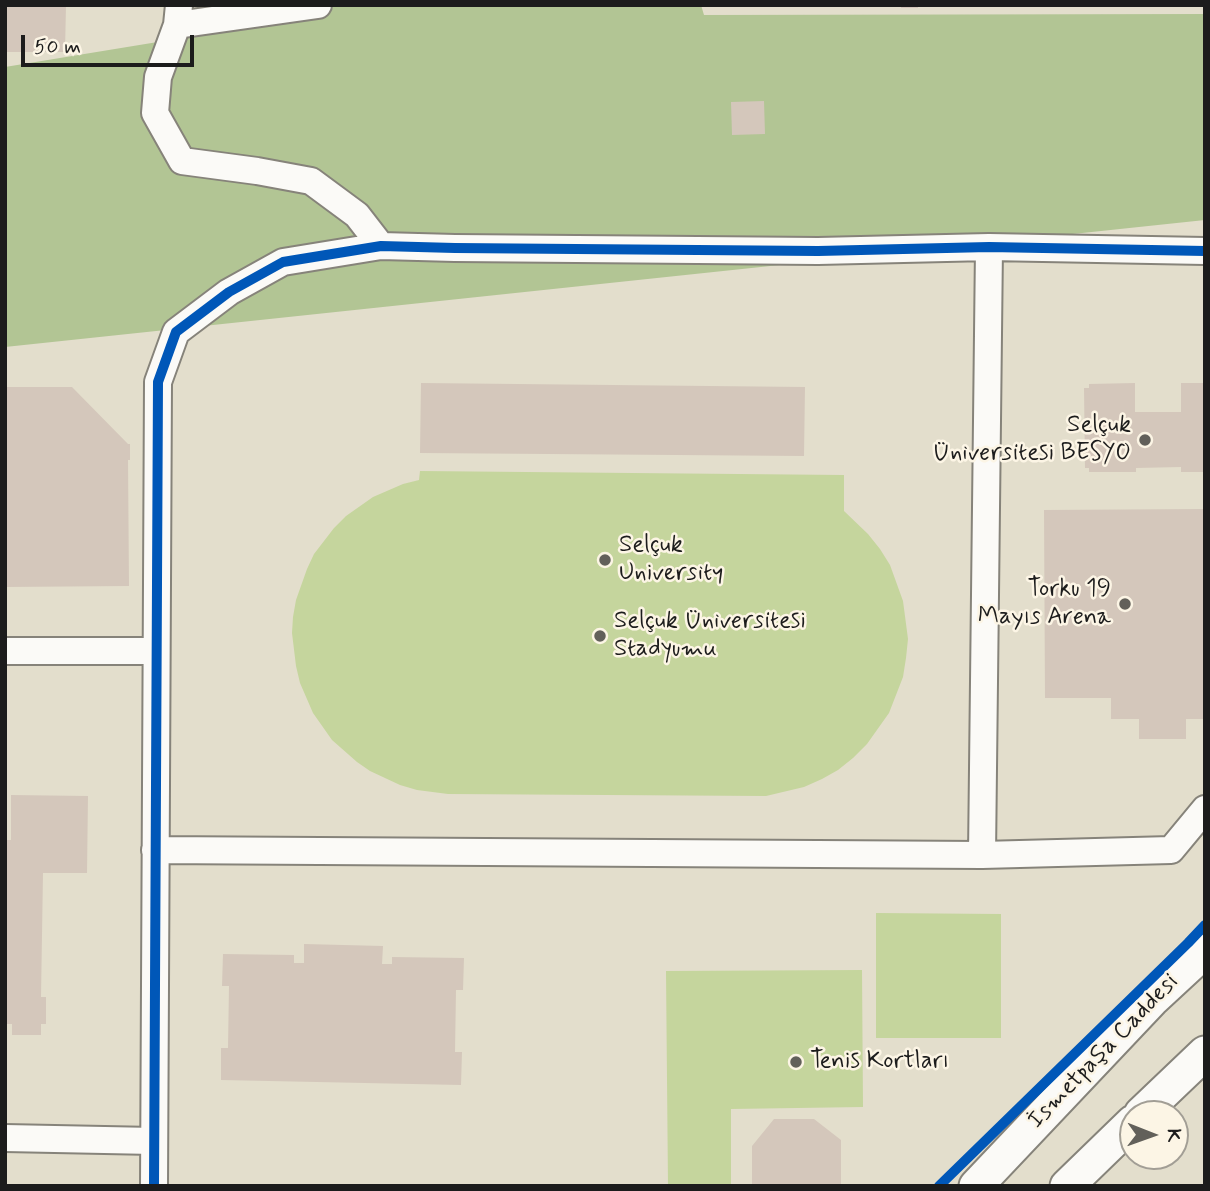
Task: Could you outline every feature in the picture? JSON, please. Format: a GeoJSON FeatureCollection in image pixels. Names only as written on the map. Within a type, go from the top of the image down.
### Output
{"type":"FeatureCollection","features":[{"type":"Feature","properties":{"kind":"main road","name":"İsmetpaşa Caddesi"},"geometry":{"type":"LineString","coordinates":[[976,1186],[1152,1000],[1205,951]]}},
{"type":"Feature","properties":{"kind":"main road"},"geometry":{"type":"LineString","coordinates":[[1156,1100],[1205,1054]]}},
{"type":"Feature","properties":{"kind":"main road"},"geometry":{"type":"LineString","coordinates":[[1067,1186],[1119,1136]]}},
{"type":"Feature","properties":{"kind":"street"},"geometry":{"type":"LineString","coordinates":[[318,5],[178,15],[158,77],[155,113],[183,161],[311,181],[356,215],[381,246]]}},
{"type":"Feature","properties":{"kind":"street"},"geometry":{"type":"LineString","coordinates":[[154,1186],[158,383],[176,332],[229,292],[283,262],[381,246],[818,251],[989,247],[1205,251]]}},
{"type":"Feature","properties":{"kind":"street"},"geometry":{"type":"LineString","coordinates":[[982,855],[989,247]]}},
{"type":"Feature","properties":{"kind":"street"},"geometry":{"type":"LineString","coordinates":[[5,651],[156,651]]}},
{"type":"Feature","properties":{"kind":"street"},"geometry":{"type":"LineString","coordinates":[[155,850],[982,855],[1171,850],[1205,809]]}},
{"type":"Feature","properties":{"kind":"street"},"geometry":{"type":"LineString","coordinates":[[5,1138],[154,1141]]}},
{"type":"Feature","properties":{"kind":"green space"},"geometry":{"type":"Polygon","coordinates":[[[310,5],[701,5],[704,15],[1205,14],[1205,220],[5,347],[5,67],[176,39],[310,5]]]}},
{"type":"Feature","properties":{"kind":"green space","name":"Selçuk Üniversitesi Stadyumu"},"geometry":{"type":"Polygon","coordinates":[[[420,471],[844,475],[844,511],[880,549],[890,565],[903,601],[908,639],[906,658],[903,677],[889,713],[867,744],[838,770],[804,787],[766,796],[448,794],[400,785],[370,771],[332,740],[313,713],[296,666],[293,617],[307,569],[314,554],[334,528],[373,497],[419,480],[420,471]]]}},
{"type":"Feature","properties":{"kind":"green space"},"geometry":{"type":"Polygon","coordinates":[[[876,913],[1001,914],[1001,1038],[876,1038],[876,913]]]}},
{"type":"Feature","properties":{"kind":"green space"},"geometry":{"type":"Polygon","coordinates":[[[862,970],[863,1107],[731,1109],[731,1186],[668,1186],[666,971],[862,970]]]}},
{"type":"Feature","properties":{"kind":"building"},"geometry":{"type":"Polygon","coordinates":[[[5,5],[66,5],[65,52],[5,52],[5,5]]]}},
{"type":"Feature","properties":{"kind":"building"},"geometry":{"type":"Polygon","coordinates":[[[901,5],[918,5],[918,8],[901,8],[901,5]]]}},
{"type":"Feature","properties":{"kind":"building"},"geometry":{"type":"Polygon","coordinates":[[[764,101],[765,134],[732,135],[731,102],[764,101]]]}},
{"type":"Feature","properties":{"kind":"building"},"geometry":{"type":"Polygon","coordinates":[[[421,383],[805,387],[804,456],[420,453],[421,383]]]}},
{"type":"Feature","properties":{"kind":"building","name":"Selçuk Üniversitesi BESYO"},"geometry":{"type":"Polygon","coordinates":[[[1135,383],[1135,412],[1181,412],[1181,383],[1205,383],[1205,472],[1181,472],[1181,467],[1136,468],[1136,472],[1089,472],[1089,468],[1085,468],[1084,388],[1089,388],[1089,384],[1135,383]]]}},
{"type":"Feature","properties":{"kind":"building"},"geometry":{"type":"Polygon","coordinates":[[[5,387],[72,387],[130,444],[129,586],[5,587],[5,387]]]}},
{"type":"Feature","properties":{"kind":"building","name":"Torku 19 Mayıs Arena"},"geometry":{"type":"Polygon","coordinates":[[[1205,509],[1205,719],[1186,719],[1186,739],[1139,739],[1139,719],[1111,719],[1111,698],[1045,698],[1044,510],[1205,509]]]}},
{"type":"Feature","properties":{"kind":"building"},"geometry":{"type":"Polygon","coordinates":[[[11,795],[88,796],[87,873],[43,873],[41,997],[46,997],[46,1024],[41,1024],[41,1035],[12,1035],[12,1024],[5,1024],[5,840],[11,840],[11,795]]]}},
{"type":"Feature","properties":{"kind":"building"},"geometry":{"type":"Polygon","coordinates":[[[304,944],[383,946],[382,964],[392,964],[392,957],[464,958],[463,990],[456,990],[455,1052],[462,1052],[461,1085],[221,1080],[221,1048],[228,1048],[229,986],[222,986],[223,954],[294,955],[294,963],[304,963],[304,944]]]}},
{"type":"Feature","properties":{"kind":"building"},"geometry":{"type":"Polygon","coordinates":[[[774,1119],[814,1119],[841,1140],[840,1186],[752,1186],[752,1146],[774,1119]]]}},
{"type":"Feature","properties":{"kind":"cycle path"},"geometry":{"type":"LineString","coordinates":[[154,1186],[158,382],[176,332],[229,292],[283,262],[381,246],[818,251],[989,247],[1205,251]]}},
{"type":"Feature","properties":{"kind":"cycle path"},"geometry":{"type":"LineString","coordinates":[[939,1186],[1205,925]]}},
{"type":"Feature","properties":{"kind":"place","name":"Selçuk Üniversitesi BESYO"},"geometry":{"type":"Point","coordinates":[1145,440]}},
{"type":"Feature","properties":{"kind":"place","name":"Selçuk University"},"geometry":{"type":"Point","coordinates":[605,560]}},
{"type":"Feature","properties":{"kind":"place","name":"Torku 19 Mayıs Arena"},"geometry":{"type":"Point","coordinates":[1125,604]}},
{"type":"Feature","properties":{"kind":"place","name":"Selçuk Üniversitesi Stadyumu"},"geometry":{"type":"Point","coordinates":[600,636]}},
{"type":"Feature","properties":{"kind":"place","name":"Tenis Kortları"},"geometry":{"type":"Point","coordinates":[796,1062]}}]}
